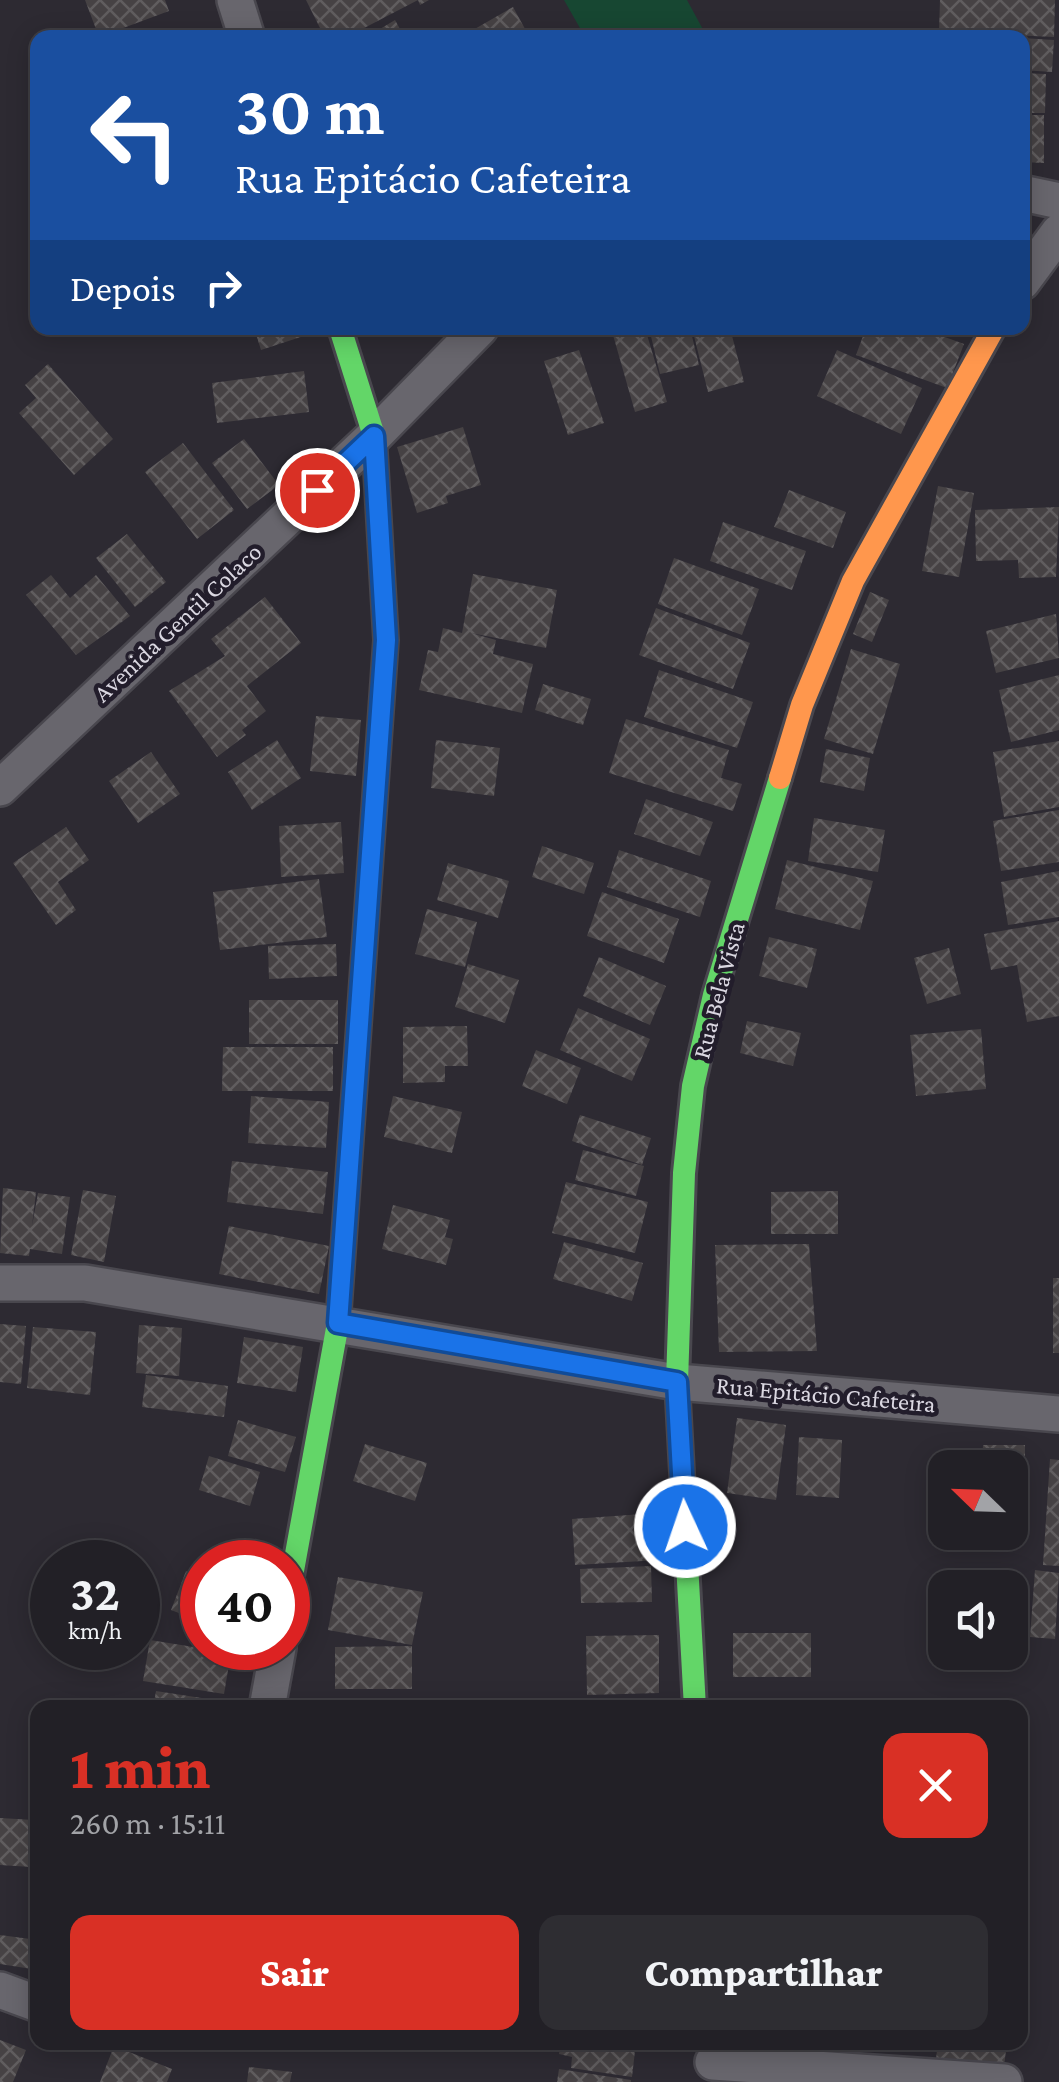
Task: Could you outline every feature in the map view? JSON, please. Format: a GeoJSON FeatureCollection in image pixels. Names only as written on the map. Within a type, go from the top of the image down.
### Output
{"type":"FeatureCollection","features":[{"type":"Feature","properties":{"kind":"street"},"geometry":{"type":"LineString","coordinates":[[235,0],[244,30]]}},
{"type":"Feature","properties":{"kind":"street"},"geometry":{"type":"LineString","coordinates":[[1030,195],[1059,200]]}},
{"type":"Feature","properties":{"kind":"street"},"geometry":{"type":"LineString","coordinates":[[1030,271],[1059,232]]}},
{"type":"Feature","properties":{"kind":"street"},"geometry":{"type":"LineString","coordinates":[[299,1540],[338,1323],[386,640],[374,436],[342,335]]}},
{"type":"Feature","properties":{"kind":"street","name":"Avenida Gentil Colaco"},"geometry":{"type":"LineString","coordinates":[[0,788],[374,436],[473,335]]}},
{"type":"Feature","properties":{"kind":"street","name":"Rua Bela Vista"},"geometry":{"type":"LineString","coordinates":[[694,1700],[677,1382],[684,1173],[693,1086],[763,824],[802,705],[852,581],[990,335]]}},
{"type":"Feature","properties":{"kind":"street","name":"Rua Epitácio Cafeteira"},"geometry":{"type":"LineString","coordinates":[[0,1282],[85,1283],[677,1382],[1059,1414]]}},
{"type":"Feature","properties":{"kind":"street"},"geometry":{"type":"LineString","coordinates":[[268,1700],[274,1670]]}},
{"type":"Feature","properties":{"kind":"street"},"geometry":{"type":"LineString","coordinates":[[0,1990],[30,2001]]}},
{"type":"Feature","properties":{"kind":"street"},"geometry":{"type":"LineString","coordinates":[[713,2062],[1004,2082]]}},
{"type":"Feature","properties":{"kind":"green space"},"geometry":{"type":"Polygon","coordinates":[[[564,0],[687,0],[703,30],[581,30],[564,0]]]}},
{"type":"Feature","properties":{"kind":"building"},"geometry":{"type":"Polygon","coordinates":[[[85,0],[165,0],[169,11],[118,30],[96,30],[85,0]]]}},
{"type":"Feature","properties":{"kind":"building"},"geometry":{"type":"Polygon","coordinates":[[[306,0],[418,0],[360,30],[321,30],[306,0]]]}},
{"type":"Feature","properties":{"kind":"building"},"geometry":{"type":"Polygon","coordinates":[[[940,0],[1055,0],[1054,37],[1030,36],[1030,30],[939,30],[940,0]]]}},
{"type":"Feature","properties":{"kind":"building"},"geometry":{"type":"Polygon","coordinates":[[[513,7],[526,30],[473,30],[513,7]]]}},
{"type":"Feature","properties":{"kind":"building"},"geometry":{"type":"Polygon","coordinates":[[[395,20],[401,30],[378,30],[395,20]]]}},
{"type":"Feature","properties":{"kind":"building"},"geometry":{"type":"Polygon","coordinates":[[[1030,38],[1054,40],[1052,72],[1030,71],[1030,38]]]}},
{"type":"Feature","properties":{"kind":"building"},"geometry":{"type":"Polygon","coordinates":[[[1030,73],[1046,74],[1045,113],[1030,113],[1030,73]]]}},
{"type":"Feature","properties":{"kind":"building"},"geometry":{"type":"Polygon","coordinates":[[[1030,115],[1044,115],[1044,163],[1030,162],[1030,115]]]}},
{"type":"Feature","properties":{"kind":"building"},"geometry":{"type":"Polygon","coordinates":[[[256,335],[307,335],[261,350],[256,335]]]}},
{"type":"Feature","properties":{"kind":"building"},"geometry":{"type":"Polygon","coordinates":[[[613,335],[647,335],[667,402],[635,412],[613,335]]]}},
{"type":"Feature","properties":{"kind":"building"},"geometry":{"type":"Polygon","coordinates":[[[651,335],[692,335],[699,365],[660,374],[651,335]]]}},
{"type":"Feature","properties":{"kind":"building"},"geometry":{"type":"Polygon","coordinates":[[[694,335],[732,335],[744,382],[708,392],[694,335]]]}},
{"type":"Feature","properties":{"kind":"building"},"geometry":{"type":"Polygon","coordinates":[[[863,335],[939,335],[964,344],[947,388],[856,355],[863,335]]]}},
{"type":"Feature","properties":{"kind":"building"},"geometry":{"type":"Polygon","coordinates":[[[579,350],[604,423],[568,435],[544,361],[579,350]]]}},
{"type":"Feature","properties":{"kind":"building"},"geometry":{"type":"Polygon","coordinates":[[[837,350],[922,388],[901,434],[817,396],[837,350]]]}},
{"type":"Feature","properties":{"kind":"building"},"geometry":{"type":"Polygon","coordinates":[[[48,364],[113,439],[74,475],[19,413],[36,398],[25,385],[48,364]]]}},
{"type":"Feature","properties":{"kind":"building"},"geometry":{"type":"Polygon","coordinates":[[[304,371],[309,412],[217,423],[212,383],[304,371]]]}},
{"type":"Feature","properties":{"kind":"building"},"geometry":{"type":"Polygon","coordinates":[[[463,427],[481,485],[446,496],[448,503],[417,513],[397,447],[463,427]]]}},
{"type":"Feature","properties":{"kind":"building"},"geometry":{"type":"Polygon","coordinates":[[[244,439],[279,485],[247,509],[212,463],[244,439]]]}},
{"type":"Feature","properties":{"kind":"building"},"geometry":{"type":"Polygon","coordinates":[[[183,443],[234,510],[197,539],[145,472],[183,443]]]}},
{"type":"Feature","properties":{"kind":"building"},"geometry":{"type":"Polygon","coordinates":[[[938,486],[974,493],[959,577],[922,571],[938,486]]]}},
{"type":"Feature","properties":{"kind":"building"},"geometry":{"type":"Polygon","coordinates":[[[789,490],[846,512],[833,548],[774,527],[789,490]]]}},
{"type":"Feature","properties":{"kind":"building"},"geometry":{"type":"Polygon","coordinates":[[[1059,507],[1056,577],[1019,578],[1018,560],[976,561],[975,510],[1059,507]]]}},
{"type":"Feature","properties":{"kind":"building"},"geometry":{"type":"Polygon","coordinates":[[[723,522],[806,551],[792,590],[710,561],[723,522]]]}},
{"type":"Feature","properties":{"kind":"building"},"geometry":{"type":"Polygon","coordinates":[[[127,534],[166,582],[135,607],[96,558],[127,534]]]}},
{"type":"Feature","properties":{"kind":"building"},"geometry":{"type":"Polygon","coordinates":[[[674,558],[759,589],[742,635],[658,604],[674,558]]]}},
{"type":"Feature","properties":{"kind":"building"},"geometry":{"type":"Polygon","coordinates":[[[473,574],[557,590],[546,648],[471,633],[496,640],[493,654],[533,664],[522,713],[419,690],[428,650],[438,652],[443,628],[462,633],[473,574]]]}},
{"type":"Feature","properties":{"kind":"building"},"geometry":{"type":"Polygon","coordinates":[[[51,575],[70,598],[96,575],[130,616],[76,655],[26,595],[51,575]]]}},
{"type":"Feature","properties":{"kind":"building"},"geometry":{"type":"Polygon","coordinates":[[[870,592],[889,600],[872,642],[853,634],[870,592]]]}},
{"type":"Feature","properties":{"kind":"building"},"geometry":{"type":"Polygon","coordinates":[[[265,597],[301,643],[247,686],[266,711],[242,730],[246,735],[217,757],[169,691],[225,656],[211,639],[265,597]]]}},
{"type":"Feature","properties":{"kind":"building"},"geometry":{"type":"Polygon","coordinates":[[[656,608],[750,643],[733,689],[639,655],[656,608]]]}},
{"type":"Feature","properties":{"kind":"building"},"geometry":{"type":"Polygon","coordinates":[[[1056,614],[1059,658],[996,673],[986,631],[1056,614]]]}},
{"type":"Feature","properties":{"kind":"building"},"geometry":{"type":"Polygon","coordinates":[[[851,649],[900,664],[873,754],[824,739],[851,649]]]}},
{"type":"Feature","properties":{"kind":"building"},"geometry":{"type":"Polygon","coordinates":[[[659,670],[753,702],[737,748],[644,717],[659,670]]]}},
{"type":"Feature","properties":{"kind":"building"},"geometry":{"type":"Polygon","coordinates":[[[1059,675],[1059,730],[1011,742],[999,690],[1059,675]]]}},
{"type":"Feature","properties":{"kind":"building"},"geometry":{"type":"Polygon","coordinates":[[[543,684],[591,699],[583,725],[535,710],[543,684]]]}},
{"type":"Feature","properties":{"kind":"building"},"geometry":{"type":"Polygon","coordinates":[[[316,716],[361,720],[356,776],[310,771],[316,716]]]}},
{"type":"Feature","properties":{"kind":"building"},"geometry":{"type":"Polygon","coordinates":[[[626,719],[729,750],[721,778],[742,784],[733,811],[609,773],[626,719]]]}},
{"type":"Feature","properties":{"kind":"building"},"geometry":{"type":"Polygon","coordinates":[[[277,740],[301,778],[252,810],[228,772],[277,740]]]}},
{"type":"Feature","properties":{"kind":"building"},"geometry":{"type":"Polygon","coordinates":[[[436,740],[500,748],[494,796],[431,788],[436,740]]]}},
{"type":"Feature","properties":{"kind":"building"},"geometry":{"type":"Polygon","coordinates":[[[1059,741],[1059,807],[1004,817],[993,752],[1059,741]]]}},
{"type":"Feature","properties":{"kind":"building"},"geometry":{"type":"Polygon","coordinates":[[[826,749],[870,758],[864,791],[820,782],[826,749]]]}},
{"type":"Feature","properties":{"kind":"building"},"geometry":{"type":"Polygon","coordinates":[[[151,752],[180,794],[138,823],[109,781],[151,752]]]}},
{"type":"Feature","properties":{"kind":"building"},"geometry":{"type":"Polygon","coordinates":[[[646,799],[713,822],[700,856],[634,834],[646,799]]]}},
{"type":"Feature","properties":{"kind":"building"},"geometry":{"type":"Polygon","coordinates":[[[1059,810],[1059,862],[1001,871],[993,821],[1059,810]]]}},
{"type":"Feature","properties":{"kind":"building"},"geometry":{"type":"Polygon","coordinates":[[[814,818],[885,830],[878,872],[808,861],[814,818]]]}},
{"type":"Feature","properties":{"kind":"building"},"geometry":{"type":"Polygon","coordinates":[[[341,822],[344,873],[281,877],[279,826],[341,822]]]}},
{"type":"Feature","properties":{"kind":"building"},"geometry":{"type":"Polygon","coordinates":[[[66,827],[89,860],[58,882],[76,910],[56,925],[13,863],[66,827]]]}},
{"type":"Feature","properties":{"kind":"building"},"geometry":{"type":"Polygon","coordinates":[[[542,846],[594,863],[584,894],[532,877],[542,846]]]}},
{"type":"Feature","properties":{"kind":"building"},"geometry":{"type":"Polygon","coordinates":[[[619,850],[711,881],[700,917],[607,887],[619,850]]]}},
{"type":"Feature","properties":{"kind":"building"},"geometry":{"type":"Polygon","coordinates":[[[787,860],[873,881],[860,930],[775,909],[787,860]]]}},
{"type":"Feature","properties":{"kind":"building"},"geometry":{"type":"Polygon","coordinates":[[[448,863],[509,881],[498,918],[437,900],[448,863]]]}},
{"type":"Feature","properties":{"kind":"building"},"geometry":{"type":"Polygon","coordinates":[[[1059,871],[1059,917],[1008,925],[1001,882],[1059,871]]]}},
{"type":"Feature","properties":{"kind":"building"},"geometry":{"type":"Polygon","coordinates":[[[319,879],[327,937],[220,950],[213,892],[319,879]]]}},
{"type":"Feature","properties":{"kind":"building"},"geometry":{"type":"Polygon","coordinates":[[[602,892],[679,919],[664,963],[587,936],[602,892]]]}},
{"type":"Feature","properties":{"kind":"building"},"geometry":{"type":"Polygon","coordinates":[[[427,909],[477,922],[465,967],[415,954],[427,909]]]}},
{"type":"Feature","properties":{"kind":"building"},"geometry":{"type":"Polygon","coordinates":[[[1059,921],[1059,1016],[1027,1022],[1017,965],[991,970],[984,934],[1059,921]]]}},
{"type":"Feature","properties":{"kind":"building"},"geometry":{"type":"Polygon","coordinates":[[[769,937],[817,949],[807,988],[759,976],[769,937]]]}},
{"type":"Feature","properties":{"kind":"building"},"geometry":{"type":"Polygon","coordinates":[[[336,944],[337,976],[269,979],[268,946],[336,944]]]}},
{"type":"Feature","properties":{"kind":"building"},"geometry":{"type":"Polygon","coordinates":[[[949,948],[961,994],[927,1004],[914,958],[949,948]]]}},
{"type":"Feature","properties":{"kind":"building"},"geometry":{"type":"Polygon","coordinates":[[[599,957],[666,986],[650,1025],[583,996],[599,957]]]}},
{"type":"Feature","properties":{"kind":"building"},"geometry":{"type":"Polygon","coordinates":[[[468,964],[519,980],[505,1023],[455,1007],[468,964]]]}},
{"type":"Feature","properties":{"kind":"building"},"geometry":{"type":"Polygon","coordinates":[[[249,1000],[338,1000],[338,1044],[249,1044],[249,1000]]]}},
{"type":"Feature","properties":{"kind":"building"},"geometry":{"type":"Polygon","coordinates":[[[578,1008],[650,1039],[632,1081],[560,1050],[578,1008]]]}},
{"type":"Feature","properties":{"kind":"building"},"geometry":{"type":"Polygon","coordinates":[[[747,1021],[801,1033],[793,1066],[740,1053],[747,1021]]]}},
{"type":"Feature","properties":{"kind":"building"},"geometry":{"type":"Polygon","coordinates":[[[467,1026],[468,1066],[445,1066],[445,1082],[403,1083],[403,1027],[467,1026]]]}},
{"type":"Feature","properties":{"kind":"building"},"geometry":{"type":"Polygon","coordinates":[[[981,1029],[986,1089],[916,1096],[910,1035],[981,1029]]]}},
{"type":"Feature","properties":{"kind":"building"},"geometry":{"type":"Polygon","coordinates":[[[223,1047],[333,1047],[333,1091],[222,1091],[223,1047]]]}},
{"type":"Feature","properties":{"kind":"building"},"geometry":{"type":"Polygon","coordinates":[[[536,1050],[581,1068],[567,1104],[522,1086],[536,1050]]]}},
{"type":"Feature","properties":{"kind":"building"},"geometry":{"type":"Polygon","coordinates":[[[251,1096],[329,1102],[326,1148],[248,1143],[251,1096]]]}},
{"type":"Feature","properties":{"kind":"building"},"geometry":{"type":"Polygon","coordinates":[[[393,1096],[462,1112],[452,1153],[384,1137],[393,1096]]]}},
{"type":"Feature","properties":{"kind":"building"},"geometry":{"type":"Polygon","coordinates":[[[580,1115],[651,1138],[642,1165],[572,1141],[580,1115]]]}},
{"type":"Feature","properties":{"kind":"building"},"geometry":{"type":"Polygon","coordinates":[[[583,1150],[644,1166],[636,1196],[575,1180],[583,1150]]]}},
{"type":"Feature","properties":{"kind":"building"},"geometry":{"type":"Polygon","coordinates":[[[232,1161],[328,1172],[323,1214],[227,1202],[232,1161]]]}},
{"type":"Feature","properties":{"kind":"building"},"geometry":{"type":"Polygon","coordinates":[[[566,1182],[648,1202],[635,1253],[552,1233],[566,1182]]]}},
{"type":"Feature","properties":{"kind":"building"},"geometry":{"type":"Polygon","coordinates":[[[3,1188],[36,1192],[32,1226],[38,1193],[70,1197],[62,1254],[30,1249],[29,1256],[0,1253],[3,1188]]]}},
{"type":"Feature","properties":{"kind":"building"},"geometry":{"type":"Polygon","coordinates":[[[83,1190],[116,1196],[104,1262],[71,1255],[83,1190]]]}},
{"type":"Feature","properties":{"kind":"building"},"geometry":{"type":"Polygon","coordinates":[[[838,1191],[838,1234],[771,1234],[771,1192],[838,1191]]]}},
{"type":"Feature","properties":{"kind":"building"},"geometry":{"type":"Polygon","coordinates":[[[393,1205],[450,1220],[445,1237],[453,1239],[446,1265],[382,1249],[393,1205]]]}},
{"type":"Feature","properties":{"kind":"building"},"geometry":{"type":"Polygon","coordinates":[[[229,1226],[329,1246],[319,1294],[219,1274],[229,1226]]]}},
{"type":"Feature","properties":{"kind":"building"},"geometry":{"type":"Polygon","coordinates":[[[564,1242],[643,1263],[632,1301],[553,1279],[564,1242]]]}},
{"type":"Feature","properties":{"kind":"building"},"geometry":{"type":"Polygon","coordinates":[[[809,1244],[817,1351],[719,1352],[715,1245],[809,1244]]]}},
{"type":"Feature","properties":{"kind":"building"},"geometry":{"type":"Polygon","coordinates":[[[1053,1278],[1059,1278],[1059,1353],[1053,1353],[1053,1278]]]}},
{"type":"Feature","properties":{"kind":"building"},"geometry":{"type":"Polygon","coordinates":[[[0,1324],[26,1326],[21,1384],[0,1382],[0,1324]]]}},
{"type":"Feature","properties":{"kind":"building"},"geometry":{"type":"Polygon","coordinates":[[[139,1325],[182,1328],[179,1376],[136,1373],[139,1325]]]}},
{"type":"Feature","properties":{"kind":"building"},"geometry":{"type":"Polygon","coordinates":[[[33,1327],[96,1332],[90,1395],[27,1388],[33,1327]]]}},
{"type":"Feature","properties":{"kind":"building"},"geometry":{"type":"Polygon","coordinates":[[[244,1337],[303,1347],[296,1392],[237,1383],[244,1337]]]}},
{"type":"Feature","properties":{"kind":"building"},"geometry":{"type":"Polygon","coordinates":[[[146,1375],[228,1386],[224,1417],[142,1407],[146,1375]]]}},
{"type":"Feature","properties":{"kind":"building"},"geometry":{"type":"Polygon","coordinates":[[[737,1418],[786,1425],[776,1500],[727,1493],[737,1418]]]}},
{"type":"Feature","properties":{"kind":"building"},"geometry":{"type":"Polygon","coordinates":[[[238,1420],[296,1437],[285,1472],[228,1456],[238,1420]]]}},
{"type":"Feature","properties":{"kind":"building"},"geometry":{"type":"Polygon","coordinates":[[[799,1437],[842,1440],[839,1498],[796,1495],[799,1437]]]}},
{"type":"Feature","properties":{"kind":"building"},"geometry":{"type":"Polygon","coordinates":[[[365,1444],[427,1463],[415,1501],[353,1481],[365,1444]]]}},
{"type":"Feature","properties":{"kind":"building"},"geometry":{"type":"Polygon","coordinates":[[[983,1445],[1025,1445],[1025,1450],[983,1450],[983,1445]]]}},
{"type":"Feature","properties":{"kind":"building"},"geometry":{"type":"Polygon","coordinates":[[[209,1456],[260,1472],[250,1506],[199,1490],[209,1456]]]}},
{"type":"Feature","properties":{"kind":"building"},"geometry":{"type":"Polygon","coordinates":[[[1050,1459],[1059,1460],[1059,1566],[1043,1565],[1050,1459]]]}},
{"type":"Feature","properties":{"kind":"building"},"geometry":{"type":"Polygon","coordinates":[[[657,1513],[660,1560],[575,1565],[572,1519],[657,1513]]]}},
{"type":"Feature","properties":{"kind":"building"},"geometry":{"type":"Polygon","coordinates":[[[651,1566],[652,1602],[581,1603],[580,1569],[651,1566]]]}},
{"type":"Feature","properties":{"kind":"building"},"geometry":{"type":"Polygon","coordinates":[[[1035,1570],[1059,1573],[1055,1639],[1030,1637],[1035,1570]]]}},
{"type":"Feature","properties":{"kind":"building"},"geometry":{"type":"Polygon","coordinates":[[[338,1577],[423,1592],[412,1645],[328,1630],[338,1577]]]}},
{"type":"Feature","properties":{"kind":"building"},"geometry":{"type":"Polygon","coordinates":[[[180,1587],[180,1613],[171,1610],[180,1587]]]}},
{"type":"Feature","properties":{"kind":"building"},"geometry":{"type":"Polygon","coordinates":[[[733,1633],[811,1633],[811,1677],[733,1677],[733,1633]]]}},
{"type":"Feature","properties":{"kind":"building"},"geometry":{"type":"Polygon","coordinates":[[[659,1635],[659,1693],[587,1695],[586,1636],[659,1635]]]}},
{"type":"Feature","properties":{"kind":"building"},"geometry":{"type":"Polygon","coordinates":[[[160,1642],[180,1645],[180,1670],[228,1670],[224,1694],[143,1681],[145,1670],[160,1670],[160,1642]]]}},
{"type":"Feature","properties":{"kind":"building"},"geometry":{"type":"Polygon","coordinates":[[[412,1646],[412,1689],[335,1689],[335,1647],[412,1646]]]}},
{"type":"Feature","properties":{"kind":"building"},"geometry":{"type":"Polygon","coordinates":[[[156,1691],[214,1700],[154,1700],[156,1691]]]}},
{"type":"Feature","properties":{"kind":"building"},"geometry":{"type":"Polygon","coordinates":[[[313,1698],[371,1698],[371,1700],[313,1698]]]}},
{"type":"Feature","properties":{"kind":"building"},"geometry":{"type":"Polygon","coordinates":[[[0,1818],[30,1820],[30,1867],[0,1865],[0,1818]]]}},
{"type":"Feature","properties":{"kind":"building"},"geometry":{"type":"Polygon","coordinates":[[[0,1935],[30,1939],[30,1969],[0,1964],[0,1935]]]}},
{"type":"Feature","properties":{"kind":"building"},"geometry":{"type":"Polygon","coordinates":[[[0,2040],[26,2050],[13,2082],[0,2082],[0,2040]]]}},
{"type":"Feature","properties":{"kind":"building"},"geometry":{"type":"Polygon","coordinates":[[[112,2050],[124,2050],[172,2069],[167,2082],[100,2082],[112,2050]]]}},
{"type":"Feature","properties":{"kind":"building"},"geometry":{"type":"Polygon","coordinates":[[[560,2050],[635,2050],[632,2077],[571,2068],[572,2057],[559,2054],[560,2050]]]}},
{"type":"Feature","properties":{"kind":"building"},"geometry":{"type":"Polygon","coordinates":[[[937,2050],[1006,2050],[1004,2067],[936,2059],[937,2050]]]}},
{"type":"Feature","properties":{"kind":"building"},"geometry":{"type":"Polygon","coordinates":[[[249,2067],[292,2072],[290,2082],[247,2082],[249,2067]]]}},
{"type":"Feature","properties":{"kind":"building"},"geometry":{"type":"Polygon","coordinates":[[[559,2069],[631,2080],[631,2082],[557,2082],[559,2069]]]}},
{"type":"Feature","properties":{"kind":"traffic: fast"},"geometry":{"type":"LineString","coordinates":[[299,1540],[338,1323],[386,640],[374,436],[342,335]]}},
{"type":"Feature","properties":{"kind":"traffic: fast"},"geometry":{"type":"LineString","coordinates":[[695,1700],[677,1382],[684,1173],[693,1086],[714,995],[780,778]]}},
{"type":"Feature","properties":{"kind":"traffic: slow"},"geometry":{"type":"LineString","coordinates":[[780,778],[802,705],[853,581],[990,335]]}},
{"type":"Feature","properties":{"kind":"route"},"geometry":{"type":"LineString","coordinates":[[317,490],[374,436],[386,640],[338,1323],[677,1382],[685,1527]]}}]}
